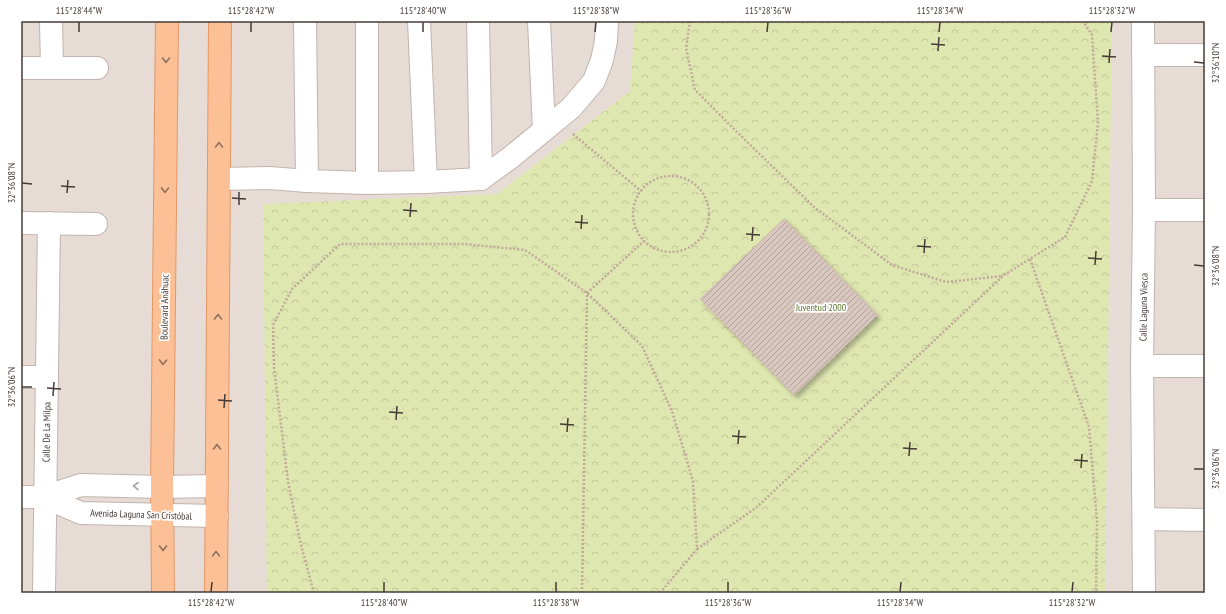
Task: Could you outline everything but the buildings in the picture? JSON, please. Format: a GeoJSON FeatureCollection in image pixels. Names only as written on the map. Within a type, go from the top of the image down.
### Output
{"type":"FeatureCollection","features":[{"type":"Feature","properties":{"kind":"main road","name":"Boulevard Anáhuac"},"geometry":{"type":"LineString","coordinates":[[163,593],[162,487],[167,21]]}},
{"type":"Feature","properties":{"kind":"main road"},"geometry":{"type":"LineString","coordinates":[[216,593],[220,21]]}},
{"type":"Feature","properties":{"kind":"street"},"geometry":{"type":"LineString","coordinates":[[50,21],[52,68]]}},
{"type":"Feature","properties":{"kind":"street"},"geometry":{"type":"LineString","coordinates":[[305,21],[307,181]]}},
{"type":"Feature","properties":{"kind":"street"},"geometry":{"type":"LineString","coordinates":[[367,183],[368,21]]}},
{"type":"Feature","properties":{"kind":"street"},"geometry":{"type":"LineString","coordinates":[[419,21],[426,182]]}},
{"type":"Feature","properties":{"kind":"street"},"geometry":{"type":"LineString","coordinates":[[478,21],[482,179]]}},
{"type":"Feature","properties":{"kind":"street"},"geometry":{"type":"LineString","coordinates":[[539,21],[550,125]]}},
{"type":"Feature","properties":{"kind":"street"},"geometry":{"type":"LineString","coordinates":[[219,179],[270,178],[367,183],[482,179],[571,108],[594,81],[602,60],[606,41],[607,21]]}},
{"type":"Feature","properties":{"kind":"street","name":"Calle Laguna Viesca"},"geometry":{"type":"LineString","coordinates":[[1143,21],[1144,210],[1142,366],[1144,593]]}},
{"type":"Feature","properties":{"kind":"street"},"geometry":{"type":"LineString","coordinates":[[1143,55],[1205,55]]}},
{"type":"Feature","properties":{"kind":"street"},"geometry":{"type":"LineString","coordinates":[[21,68],[97,68]]}},
{"type":"Feature","properties":{"kind":"street"},"geometry":{"type":"LineString","coordinates":[[1144,210],[1205,210]]}},
{"type":"Feature","properties":{"kind":"street","name":"Calle De La Milpa"},"geometry":{"type":"LineString","coordinates":[[44,593],[44,497],[49,223]]}},
{"type":"Feature","properties":{"kind":"street"},"geometry":{"type":"LineString","coordinates":[[21,224],[96,224]]}},
{"type":"Feature","properties":{"kind":"street"},"geometry":{"type":"LineString","coordinates":[[1142,366],[1205,366]]}},
{"type":"Feature","properties":{"kind":"street"},"geometry":{"type":"LineString","coordinates":[[21,377],[47,377]]}},
{"type":"Feature","properties":{"kind":"street","name":"Avenida Laguna San Cristóbal"},"geometry":{"type":"LineString","coordinates":[[21,497],[44,497],[82,486],[216,486]]}},
{"type":"Feature","properties":{"kind":"street","name":"Avenida Laguna San Cristóbal"},"geometry":{"type":"LineString","coordinates":[[44,497],[82,512],[217,516]]}},
{"type":"Feature","properties":{"kind":"street"},"geometry":{"type":"LineString","coordinates":[[1144,520],[1205,520]]}},
{"type":"Feature","properties":{"kind":"path"},"geometry":{"type":"LineString","coordinates":[[690,21],[686,48],[695,90],[814,207],[892,266],[946,282],[1004,276]]}},
{"type":"Feature","properties":{"kind":"path"},"geometry":{"type":"LineString","coordinates":[[660,593],[697,549],[756,507],[1004,276],[1065,237],[1092,181],[1098,123],[1092,35],[1083,21]]}},
{"type":"Feature","properties":{"kind":"path"},"geometry":{"type":"LineString","coordinates":[[550,125],[641,191]]}},
{"type":"Feature","properties":{"kind":"path"},"geometry":{"type":"LineString","coordinates":[[669,177],[680,178],[699,188],[709,207],[707,229],[701,238],[684,250],[673,252],[662,251],[652,247],[644,241],[637,232],[633,211],[636,200],[641,191],[659,178],[669,177]]}},
{"type":"Feature","properties":{"kind":"path"},"geometry":{"type":"LineString","coordinates":[[582,593],[587,293],[644,241]]}},
{"type":"Feature","properties":{"kind":"path"},"geometry":{"type":"LineString","coordinates":[[314,593],[301,545],[288,482],[274,367],[273,325],[292,289],[340,244],[464,244],[525,250],[587,293],[642,346],[672,412],[693,481],[697,549]]}},
{"type":"Feature","properties":{"kind":"path"},"geometry":{"type":"LineString","coordinates":[[1030,259],[1089,427],[1097,521],[1096,593]]}},
{"type":"Feature","properties":{"kind":"shaded area","name":"Juventud 2000"},"geometry":{"type":"Polygon","coordinates":[[[21,21],[1205,21],[1205,593],[21,593],[21,21]]]}},
{"type":"Feature","properties":{"kind":"green space","name":"Juventud 2000"},"geometry":{"type":"Polygon","coordinates":[[[635,21],[1112,21],[1105,593],[267,593],[263,204],[497,194],[630,91],[635,21]]]}}]}
